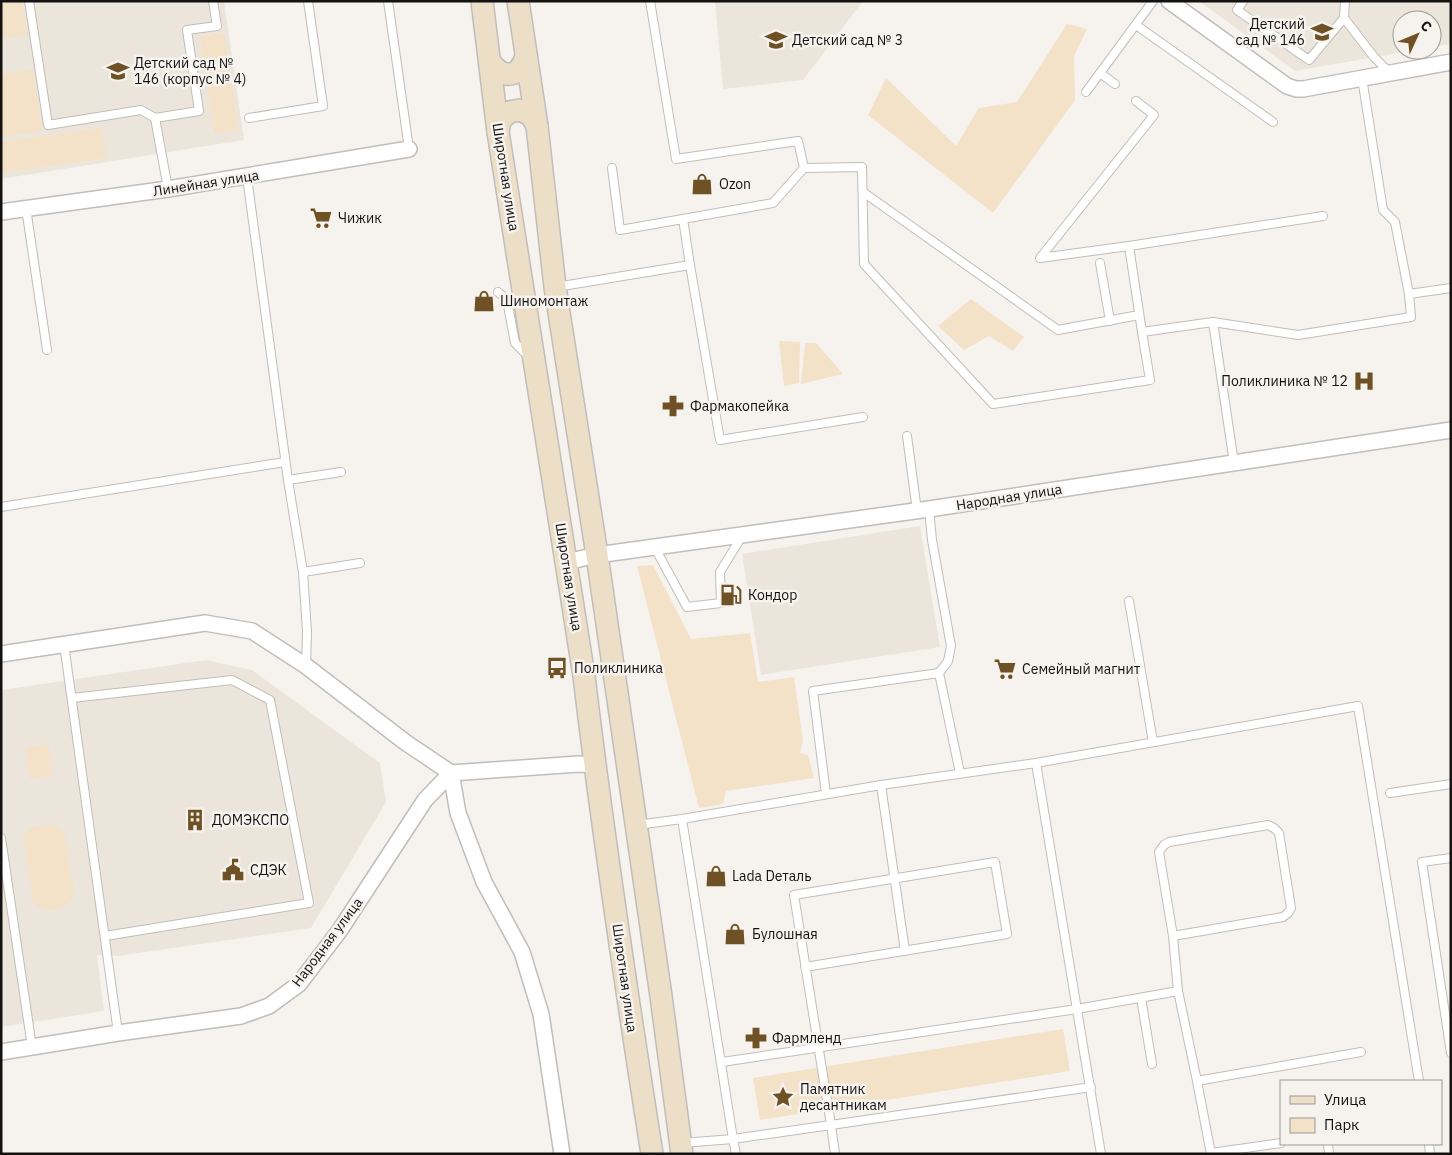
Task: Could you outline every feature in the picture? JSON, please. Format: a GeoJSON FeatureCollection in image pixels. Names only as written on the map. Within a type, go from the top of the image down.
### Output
{"type":"FeatureCollection","features":[{"type":"Feature","properties":{"kind":"main road","name":"Широтная улица"},"geometry":{"type":"LineString","coordinates":[[482,1],[498,132],[584,676],[628,1001],[652,1154]]}},
{"type":"Feature","properties":{"kind":"main road"},"geometry":{"type":"LineString","coordinates":[[518,1],[556,287],[661,996],[681,1149]]}},
{"type":"Feature","properties":{"kind":"main road"},"geometry":{"type":"LineString","coordinates":[[490,62],[496,71],[511,74],[516,73],[523,66],[526,56]]}},
{"type":"Feature","properties":{"kind":"main road"},"geometry":{"type":"LineString","coordinates":[[498,132],[500,120],[509,112],[520,110],[531,115],[536,126]]}},
{"type":"Feature","properties":{"kind":"main road"},"geometry":{"type":"LineString","coordinates":[[621,946],[625,956],[635,961],[647,959],[651,954],[652,942]]}},
{"type":"Feature","properties":{"kind":"main road"},"geometry":{"type":"LineString","coordinates":[[628,1001],[632,991],[640,984],[650,983],[656,986],[661,996]]}},
{"type":"Feature","properties":{"kind":"street"},"geometry":{"type":"LineString","coordinates":[[1169,1],[1287,86],[1296,89],[1451,62]]}},
{"type":"Feature","properties":{"kind":"street","name":"Линейная улица"},"geometry":{"type":"LineString","coordinates":[[1,212],[247,177],[409,149]]}},
{"type":"Feature","properties":{"kind":"street","name":"Народная улица"},"geometry":{"type":"LineString","coordinates":[[566,562],[596,555],[923,510],[1451,430]]}},
{"type":"Feature","properties":{"kind":"street"},"geometry":{"type":"LineString","coordinates":[[1,654],[205,623],[252,632],[306,666],[405,742],[451,773],[578,764],[595,765]]}},
{"type":"Feature","properties":{"kind":"street"},"geometry":{"type":"LineString","coordinates":[[451,773],[461,822],[484,882],[522,952],[541,1014],[562,1154]]}},
{"type":"Feature","properties":{"kind":"street","name":"Народная улица"},"geometry":{"type":"LineString","coordinates":[[1,1052],[241,1016],[269,1006],[299,984],[340,930],[425,800],[451,773]]}},
{"type":"Feature","properties":{"kind":"lane"},"geometry":{"type":"LineString","coordinates":[[29,1],[48,125],[141,110],[155,118],[200,111],[187,30],[217,26],[213,1]]}},
{"type":"Feature","properties":{"kind":"lane"},"geometry":{"type":"LineString","coordinates":[[249,118],[323,106],[308,1]]}},
{"type":"Feature","properties":{"kind":"lane"},"geometry":{"type":"LineString","coordinates":[[388,1],[409,149]]}},
{"type":"Feature","properties":{"kind":"lane"},"geometry":{"type":"LineString","coordinates":[[650,1],[676,159],[798,141],[804,168]]}},
{"type":"Feature","properties":{"kind":"lane"},"geometry":{"type":"LineString","coordinates":[[1086,92],[1153,1]]}},
{"type":"Feature","properties":{"kind":"lane"},"geometry":{"type":"LineString","coordinates":[[1243,1],[1237,10],[1309,60],[1344,18],[1345,1]]}},
{"type":"Feature","properties":{"kind":"lane"},"geometry":{"type":"LineString","coordinates":[[1344,18],[1374,57],[1390,73]]}},
{"type":"Feature","properties":{"kind":"lane"},"geometry":{"type":"LineString","coordinates":[[1136,25],[1273,122]]}},
{"type":"Feature","properties":{"kind":"lane"},"geometry":{"type":"LineString","coordinates":[[1100,73],[1115,84]]}},
{"type":"Feature","properties":{"kind":"lane"},"geometry":{"type":"LineString","coordinates":[[1142,332],[1213,322],[1298,334],[1412,316],[1395,222],[1383,210],[1362,78]]}},
{"type":"Feature","properties":{"kind":"lane"},"geometry":{"type":"LineString","coordinates":[[1136,101],[1154,115],[1040,258],[1323,216]]}},
{"type":"Feature","properties":{"kind":"lane"},"geometry":{"type":"LineString","coordinates":[[155,118],[168,189]]}},
{"type":"Feature","properties":{"kind":"lane"},"geometry":{"type":"LineString","coordinates":[[612,168],[620,230],[773,202],[804,168],[862,167],[864,264],[994,404],[1150,380],[1129,246]]}},
{"type":"Feature","properties":{"kind":"lane"},"geometry":{"type":"LineString","coordinates":[[247,177],[285,462],[303,572],[307,632],[306,666]]}},
{"type":"Feature","properties":{"kind":"lane"},"geometry":{"type":"LineString","coordinates":[[863,192],[1058,330],[1139,315]]}},
{"type":"Feature","properties":{"kind":"lane"},"geometry":{"type":"LineString","coordinates":[[26,208],[47,350]]}},
{"type":"Feature","properties":{"kind":"lane"},"geometry":{"type":"LineString","coordinates":[[683,219],[720,440],[863,417]]}},
{"type":"Feature","properties":{"kind":"lane"},"geometry":{"type":"LineString","coordinates":[[1100,263],[1110,321]]}},
{"type":"Feature","properties":{"kind":"lane"},"geometry":{"type":"LineString","coordinates":[[556,287],[690,265]]}},
{"type":"Feature","properties":{"kind":"lane"},"geometry":{"type":"LineString","coordinates":[[1409,294],[1451,288]]}},
{"type":"Feature","properties":{"kind":"lane"},"geometry":{"type":"LineString","coordinates":[[498,292],[507,300],[515,342],[535,364]]}},
{"type":"Feature","properties":{"kind":"lane"},"geometry":{"type":"LineString","coordinates":[[1213,322],[1234,463]]}},
{"type":"Feature","properties":{"kind":"lane"},"geometry":{"type":"LineString","coordinates":[[826,794],[812,690],[939,673],[948,661],[951,646],[932,540],[923,510],[907,436]]}},
{"type":"Feature","properties":{"kind":"lane"},"geometry":{"type":"LineString","coordinates":[[1,507],[285,462]]}},
{"type":"Feature","properties":{"kind":"lane"},"geometry":{"type":"LineString","coordinates":[[288,480],[341,472]]}},
{"type":"Feature","properties":{"kind":"lane"},"geometry":{"type":"LineString","coordinates":[[654,548],[687,608],[721,602],[720,572],[742,536]]}},
{"type":"Feature","properties":{"kind":"lane"},"geometry":{"type":"LineString","coordinates":[[303,572],[360,563]]}},
{"type":"Feature","properties":{"kind":"lane"},"geometry":{"type":"LineString","coordinates":[[1129,601],[1153,742]]}},
{"type":"Feature","properties":{"kind":"lane"},"geometry":{"type":"LineString","coordinates":[[64,644],[118,1034]]}},
{"type":"Feature","properties":{"kind":"lane"},"geometry":{"type":"LineString","coordinates":[[939,673],[960,773]]}},
{"type":"Feature","properties":{"kind":"lane"},"geometry":{"type":"LineString","coordinates":[[72,698],[232,680],[270,700],[309,903],[105,936]]}},
{"type":"Feature","properties":{"kind":"lane"},"geometry":{"type":"LineString","coordinates":[[635,825],[1036,762],[1358,706],[1419,1080]]}},
{"type":"Feature","properties":{"kind":"lane"},"geometry":{"type":"LineString","coordinates":[[1036,762],[1101,1154]]}},
{"type":"Feature","properties":{"kind":"lane"},"geometry":{"type":"LineString","coordinates":[[1390,793],[1451,784]]}},
{"type":"Feature","properties":{"kind":"lane"},"geometry":{"type":"LineString","coordinates":[[881,785],[905,951]]}},
{"type":"Feature","properties":{"kind":"lane"},"geometry":{"type":"LineString","coordinates":[[682,819],[736,1154]]}},
{"type":"Feature","properties":{"kind":"lane"},"geometry":{"type":"LineString","coordinates":[[1173,936],[1283,916],[1288,913],[1291,908],[1279,834],[1274,828],[1268,825],[1169,842],[1159,852],[1173,936],[1178,991],[1211,1153],[1280,1142]]}},
{"type":"Feature","properties":{"kind":"lane"},"geometry":{"type":"LineString","coordinates":[[1,838],[32,1047]]}},
{"type":"Feature","properties":{"kind":"lane"},"geometry":{"type":"LineString","coordinates":[[1451,858],[1422,862],[1451,1053]]}},
{"type":"Feature","properties":{"kind":"lane"},"geometry":{"type":"LineString","coordinates":[[805,967],[1007,934],[996,862],[794,895],[805,967],[836,1154]]}},
{"type":"Feature","properties":{"kind":"lane"},"geometry":{"type":"LineString","coordinates":[[722,1062],[1077,1009],[1178,991]]}},
{"type":"Feature","properties":{"kind":"lane"},"geometry":{"type":"LineString","coordinates":[[1141,998],[1152,1064]]}},
{"type":"Feature","properties":{"kind":"lane"},"geometry":{"type":"LineString","coordinates":[[1197,1081],[1361,1052]]}},
{"type":"Feature","properties":{"kind":"lane"},"geometry":{"type":"LineString","coordinates":[[681,1149],[734,1139],[1090,1087]]}},
{"type":"Feature","properties":{"kind":"shaded area","name":"Детский сад № 146 (корпус № 4)"},"geometry":{"type":"Polygon","coordinates":[[[1,1],[224,1],[244,140],[1,179],[1,1]]]}},
{"type":"Feature","properties":{"kind":"shaded area","name":"Детский сад № 3"},"geometry":{"type":"Polygon","coordinates":[[[715,1],[863,1],[803,80],[723,89],[715,1]]]}},
{"type":"Feature","properties":{"kind":"shaded area","name":"Детский сад № 146"},"geometry":{"type":"Polygon","coordinates":[[[1199,1],[1451,1],[1451,44],[1442,45],[1442,10],[1392,10],[1392,54],[1295,71],[1199,1]]]}},
{"type":"Feature","properties":{"kind":"shaded area"},"geometry":{"type":"Polygon","coordinates":[[[920,526],[940,647],[761,675],[742,554],[920,526]]]}},
{"type":"Feature","properties":{"kind":"shaded area"},"geometry":{"type":"Polygon","coordinates":[[[206,660],[252,670],[380,763],[386,802],[311,928],[118,956],[97,955],[104,1011],[1,1027],[1,690],[206,660]]]}},
{"type":"Feature","properties":{"kind":"green space"},"geometry":{"type":"Polygon","coordinates":[[[1,1],[22,1],[27,35],[1,39],[1,1]]]}},
{"type":"Feature","properties":{"kind":"green space"},"geometry":{"type":"Polygon","coordinates":[[[1067,24],[1087,29],[1074,56],[1075,100],[993,213],[868,115],[886,78],[956,146],[979,108],[1017,102],[1067,24]]]}},
{"type":"Feature","properties":{"kind":"green space"},"geometry":{"type":"Polygon","coordinates":[[[224,33],[230,74],[205,77],[200,36],[224,33]]]}},
{"type":"Feature","properties":{"kind":"green space"},"geometry":{"type":"Polygon","coordinates":[[[33,70],[43,131],[1,137],[1,74],[33,70]]]}},
{"type":"Feature","properties":{"kind":"green space"},"geometry":{"type":"Polygon","coordinates":[[[231,80],[238,130],[214,133],[207,83],[231,80]]]}},
{"type":"Feature","properties":{"kind":"green space"},"geometry":{"type":"Polygon","coordinates":[[[102,128],[106,158],[1,173],[1,142],[102,128]]]}},
{"type":"Feature","properties":{"kind":"green space"},"geometry":{"type":"Polygon","coordinates":[[[971,299],[1024,337],[1013,351],[989,336],[964,350],[938,326],[971,299]]]}},
{"type":"Feature","properties":{"kind":"green space"},"geometry":{"type":"Polygon","coordinates":[[[779,341],[800,342],[799,383],[784,386],[779,341]]]}},
{"type":"Feature","properties":{"kind":"green space"},"geometry":{"type":"Polygon","coordinates":[[[805,343],[816,343],[843,374],[801,384],[805,343]]]}},
{"type":"Feature","properties":{"kind":"green space"},"geometry":{"type":"Polygon","coordinates":[[[653,565],[691,639],[750,633],[758,682],[794,677],[803,741],[800,753],[808,755],[814,778],[726,791],[723,804],[699,808],[637,566],[653,565]]]}},
{"type":"Feature","properties":{"kind":"green space"},"geometry":{"type":"Polygon","coordinates":[[[48,744],[53,775],[30,779],[25,748],[48,744]]]}},
{"type":"Feature","properties":{"kind":"green space"},"geometry":{"type":"Polygon","coordinates":[[[51,824],[60,828],[65,835],[74,894],[67,905],[55,910],[42,909],[33,901],[24,839],[31,829],[51,824]]]}},
{"type":"Feature","properties":{"kind":"green space"},"geometry":{"type":"Polygon","coordinates":[[[1063,1029],[1070,1071],[760,1120],[753,1078],[1063,1029]]]}},
{"type":"Feature","properties":{"kind":"place","name":"Детский сад № 146"},"geometry":{"type":"Point","coordinates":[1322,32]}},
{"type":"Feature","properties":{"kind":"place","name":"Детский сад № 3"},"geometry":{"type":"Point","coordinates":[776,40]}},
{"type":"Feature","properties":{"kind":"place","name":"Детский сад № 146 (корпус № 4)"},"geometry":{"type":"Point","coordinates":[118,71]}},
{"type":"Feature","properties":{"kind":"place","name":"Ozon"},"geometry":{"type":"Point","coordinates":[702,184]}},
{"type":"Feature","properties":{"kind":"place","name":"Чижик"},"geometry":{"type":"Point","coordinates":[321,218]}},
{"type":"Feature","properties":{"kind":"place","name":"Шиномонтаж"},"geometry":{"type":"Point","coordinates":[484,301]}},
{"type":"Feature","properties":{"kind":"place","name":"Поликлиника № 12"},"geometry":{"type":"Point","coordinates":[1364,381]}},
{"type":"Feature","properties":{"kind":"place","name":"Фармакопейка"},"geometry":{"type":"Point","coordinates":[673,406]}},
{"type":"Feature","properties":{"kind":"place","name":"Кондор"},"geometry":{"type":"Point","coordinates":[731,595]}},
{"type":"Feature","properties":{"kind":"place","name":"Поликлиника"},"geometry":{"type":"Point","coordinates":[557,668]}},
{"type":"Feature","properties":{"kind":"place","name":"Семейный магнит"},"geometry":{"type":"Point","coordinates":[1005,669]}},
{"type":"Feature","properties":{"kind":"place","name":"ДОМЭКСПО"},"geometry":{"type":"Point","coordinates":[195,820]}},
{"type":"Feature","properties":{"kind":"place","name":"СДЭК"},"geometry":{"type":"Point","coordinates":[233,870]}},
{"type":"Feature","properties":{"kind":"place","name":"Lada Dеталь"},"geometry":{"type":"Point","coordinates":[716,876]}},
{"type":"Feature","properties":{"kind":"place","name":"Булошная"},"geometry":{"type":"Point","coordinates":[735,934]}},
{"type":"Feature","properties":{"kind":"place","name":"Фармленд"},"geometry":{"type":"Point","coordinates":[756,1038]}},
{"type":"Feature","properties":{"kind":"place","name":"Памятник десантникам"},"geometry":{"type":"Point","coordinates":[783,1097]}}]}
